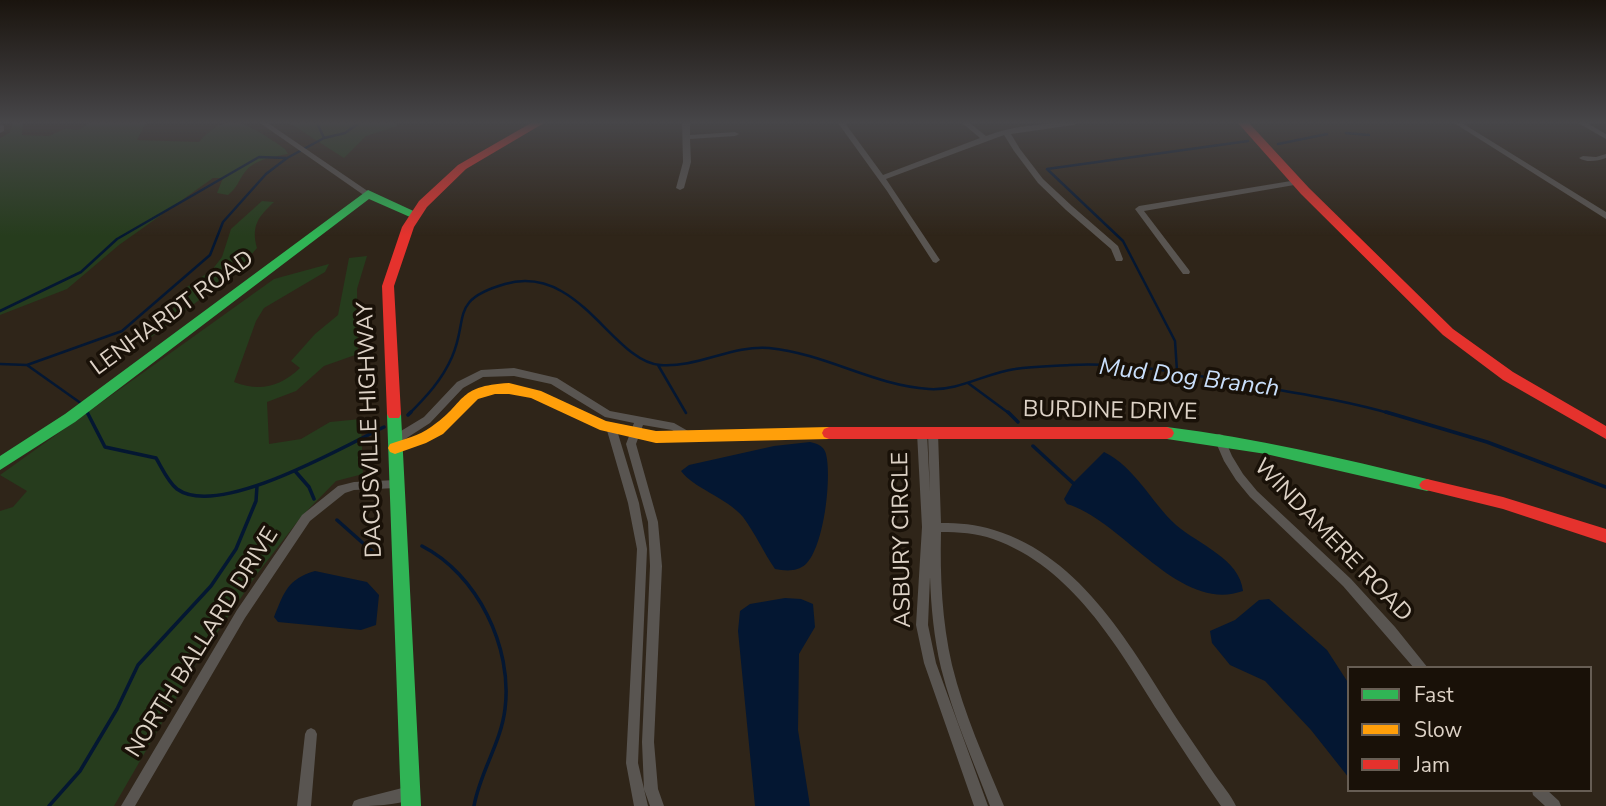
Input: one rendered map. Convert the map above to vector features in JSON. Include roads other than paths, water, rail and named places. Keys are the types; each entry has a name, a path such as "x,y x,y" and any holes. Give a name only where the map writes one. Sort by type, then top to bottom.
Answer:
{"street":[{"path":"317,161 368,194 414,214"},
{"name":"DACUSVILLE HIGHWAY","path":"411,799 388,286 395,254 414,214 430,194 469,161"},
{"path":"680,188 687,161"},
{"path":"868,161 936,260"},
{"path":"881,178 927,161"},
{"path":"1023,161 1047,191 1115,248 1119,260"},
{"path":"1277,161 1448,332 1508,376 1606,433"},
{"path":"1517,161 1606,216"},
{"path":"1186,272 1139,209 1297,182"},
{"name":"LENHARDT ROAD","path":"0,464 71,418 368,194"},
{"name":"BURDINE DRIVE","path":"395,444 427,420 460,385 481,374 514,372 554,381 636,428"},
{"name":"BURDINE DRIVE","path":"395,444 432,433 475,393 489,389 524,388 589,420 611,427 636,428 672,437 685,434 1150,431 1220,438 1297,453 1503,503 1606,536"},
{"path":"611,427 631,503 646,523 632,738 632,763 641,806"},
{"path":"636,428 631,444 656,572 648,737 650,789 657,806"},
{"name":"ASBURY CIRCLE","path":"928,433 937,476 932,527 944,684 961,749 981,806"},
{"name":"WINDAMERE ROAD","path":"1220,438 1238,475 1260,501 1363,598 1420,666"},
{"name":"NORTH BALLARD DRIVE","path":"128,806 234,625 306,518 342,489 396,484"},
{"path":"932,527 963,528 996,536 1043,562 1083,592 1111,625 1229,806"},
{"path":"641,572 656,572"},
{"path":"634,678 652,678"},
{"name":"ASBURY CIRCLE","path":"944,684 974,745 997,806"},
{"path":"304,806 311,734"},
{"path":"632,738 648,737"},
{"path":"961,749 974,745"},
{"path":"1540,792 1554,806"},
{"path":"359,806 411,799"}],"water":[{"path":"810,442 824,449 826,454 827,495 818,543 806,564 795,570 775,569 743,517 728,504 693,483 681,471 689,465 774,446"},
{"path":"1104,452 1125,466 1176,525 1226,561 1240,580 1243,591 1219,595 1197,590 1174,578 1110,528 1067,504 1064,499 1073,483"},
{"path":"315,571 367,582 379,595 376,625 361,630 278,622 274,617 288,588 298,578"},
{"path":"785,598 801,599 813,604 815,627 799,654 798,730 810,806 755,806 738,631 740,611 750,604"},
{"path":"1269,599 1327,650 1347,681 1347,775 1311,730 1265,681 1230,665 1212,643 1210,631 1235,620 1259,600"}],"waterway":[{"path":"0,311 81,272 117,239 253,161"},
{"path":"27,365 122,331 210,255 223,222 266,174 284,161"},
{"path":"1107,161 1047,169 1123,241 1175,341 1177,371"},
{"name":"Mud Dog Branch","path":"409,414 433,388 448,365 468,304 487,290 505,284 531,281 554,287 574,299 626,348 643,360 660,365 687,363 742,350 769,348 810,356 908,386 940,389 968,383"},
{"name":"Mud Dog Branch","path":"0,364 27,365"},
{"name":"Mud Dog Branch","path":"27,365 82,404"},
{"path":"658,365 686,413"},
{"name":"Mud Dog Branch","path":"968,383 1022,368 1114,365 1224,380 1392,414"},
{"path":"968,383 1010,414"},
{"name":"Mud Dog Branch","path":"87,412 105,447 156,458 177,489 196,496 221,495 280,477 384,427"},
{"name":"Mud Dog Branch","path":"1386,412 1487,442 1606,487"},
{"path":"1010,414 1018,422"},
{"path":"1033,446 1073,483"},
{"path":"295,471 309,487 314,499"},
{"path":"49,806 80,771 117,709 138,665 211,586 236,549 256,501 257,486"},
{"path":"337,520 374,553"},
{"path":"422,546 442,558 475,594 497,638 503,661 506,685 503,722 474,806"}]}
